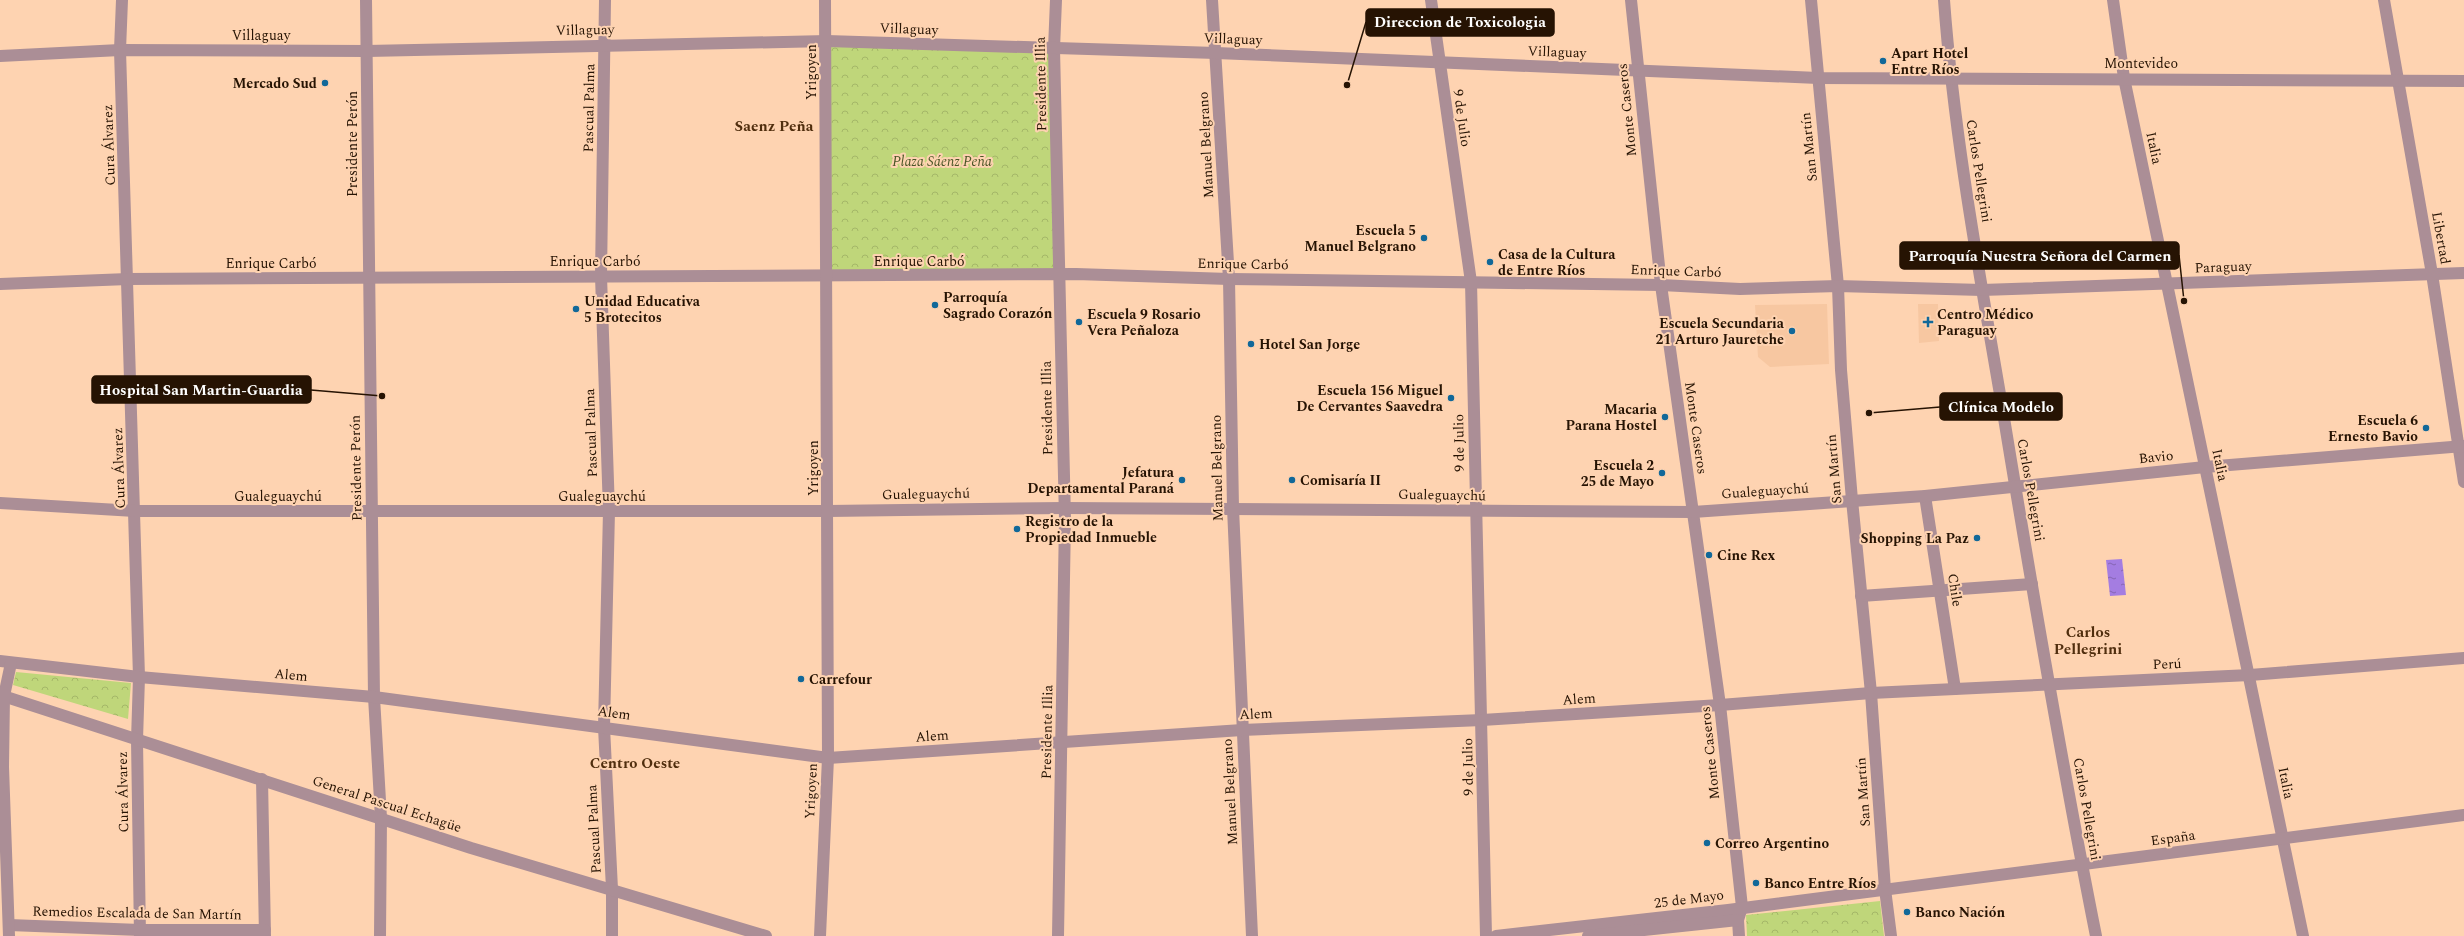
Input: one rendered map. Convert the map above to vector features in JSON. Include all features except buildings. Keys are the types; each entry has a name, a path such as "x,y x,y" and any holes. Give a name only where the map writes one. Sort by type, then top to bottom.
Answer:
{"street":[{"name":"Cura Álvarez","path":"122,0 120,50 139,677 137,740 140,933"},
{"name":"Presidente Perón","path":"366,0 374,697 381,818 380,936"},
{"name":"Pascual Palma","path":"605,0 601,276 609,511 604,727 612,889 612,936"},
{"name":"Yrigoyen","path":"820,936 828,758 826,276 827,41 825,0"},
{"name":"Presidente Illia","path":"1056,0 1054,49 1064,508 1062,742 1058,936"},
{"name":"Manuel Belgrano","path":"1212,0 1229,279 1233,508 1252,936"},
{"name":"9 de Julio","path":"1431,0 1438,63 1471,282 1475,511 1482,720 1486,936"},
{"name":"Monte Caseros","path":"1632,0 1637,70 1660,285 1720,705 1742,907"},
{"name":"San Martín","path":"1810,0 1838,286 1842,370 1852,500 1871,693 1885,889 1891,936"},
{"name":"Carlos Pellegrini","path":"1944,0 1950,79 1982,290 2049,683 2096,936"},
{"name":"Italia","path":"2112,0 2124,78 2166,284 2250,675 2281,839 2303,936"},
{"name":"Libertad","path":"2384,0 2461,446 2464,482"},
{"name":"Villaguay","path":"0,56 120,50 367,51 605,44 827,41 1216,53 1818,78"},
{"name":"Montevideo","path":"1818,78 2124,78 2397,82 2464,81"},
{"name":"Paraguay","path":"1838,286 1982,290 2464,273"},
{"name":"Enrique Carbó","path":"0,284 128,279 1060,274 1229,279 1660,285 1740,289 1838,286"},
{"name":"Bavio","path":"1852,500 1925,496 2205,467 2461,446"},
{"name":"Chile","path":"1925,496 1956,689"},
{"name":"Gualeguaychú","path":"0,503 135,512 371,510 828,511 1064,508 1693,512 1852,500"},
{"path":"1861,596 2032,584"},
{"name":"Perú","path":"1871,693 2049,683 2250,675 2464,658"},
{"path":"6,662 2,695 1,768 9,933"},
{"name":"Alem","path":"6,662 139,677 374,697 828,758 1242,730 1482,720 1720,705 1871,693"},
{"name":"General Pascual Echagüe","path":"2,695 471,848 766,936"},
{"path":"262,779 265,933"},
{"name":"España","path":"1885,889 2082,866 2464,815"},
{"name":"25 de Mayo","path":"1496,936 1885,889"},
{"path":"1739,936 1738,920 1742,907"},
{"name":"25 de Mayo","path":"1588,936 1738,920"},
{"name":"Remedios Escalada de San Martín","path":"9,933 265,933"}],"shaded area":[{"name":"Escuela Secundaria 21 Arturo Jauretche","path":"1827,304 1829,364 1770,367 1758,357 1755,305"},
{"name":"Centro Médico Paraguay","path":"1918,304 1938,304 1939,341 1919,343"}],"green space":[{"name":"Plaza Sáenz Peña","path":"830,45 1052,51 1054,277 832,271"},
{"path":"16,672 131,683 128,719 13,685"},
{"path":"1880,901 1884,936 1747,936 1746,915"}],"water":[{"path":"2122,559 2126,595 2110,596 2106,560"}],"place":[{"name":"Apart Hotel Entre Ríos","path":"1883,61"},
{"name":"Mercado Sud","path":"325,83"},
{"name":"Direccion de Toxicologia","path":"1347,85"},
{"name":"Escuela 5 Manuel Belgrano","path":"1424,238"},
{"name":"Casa de la Cultura de Entre Ríos","path":"1490,262"},
{"name":"Parroquía Nuestra Señora del Carmen","path":"2184,301"},
{"name":"Parroquía Sagrado Corazón","path":"935,305"},
{"name":"Unidad Educativa 5 Brotecitos","path":"576,309"},
{"name":"Escuela 9 Rosario Vera Peñaloza","path":"1079,322"},
{"name":"Centro Médico Paraguay","path":"1928,322"},
{"name":"Escuela Secundaria 21 Arturo Jauretche","path":"1792,331"},
{"name":"Hotel San Jorge","path":"1251,344"},
{"name":"Hospital San Martin-Guardia","path":"382,396"},
{"name":"Escuela 156 Miguel De Cervantes Saavedra","path":"1451,398"},
{"name":"Clínica Modelo","path":"1869,413"},
{"name":"Macaria Parana Hostel","path":"1665,417"},
{"name":"Escuela 6 Ernesto Bavio","path":"2426,428"},
{"name":"Escuela 2 25 de Mayo","path":"1662,473"},
{"name":"Jefatura Departamental Paraná","path":"1182,480"},
{"name":"Comisaría II","path":"1292,480"},
{"name":"Registro de la Propiedad Inmueble","path":"1017,529"},
{"name":"Shopping La Paz","path":"1977,538"},
{"name":"Cine Rex","path":"1709,555"},
{"name":"Carrefour","path":"801,679"},
{"name":"Correo Argentino","path":"1707,843"},
{"name":"Banco Entre Ríos","path":"1756,883"},
{"name":"Banco Nación","path":"1907,912"}],"district":[{"name":"Saenz Peña","path":"774,126"},
{"name":"Carlos Pellegrini","path":"2088,640"},
{"name":"Centro Oeste","path":"635,763"}]}
